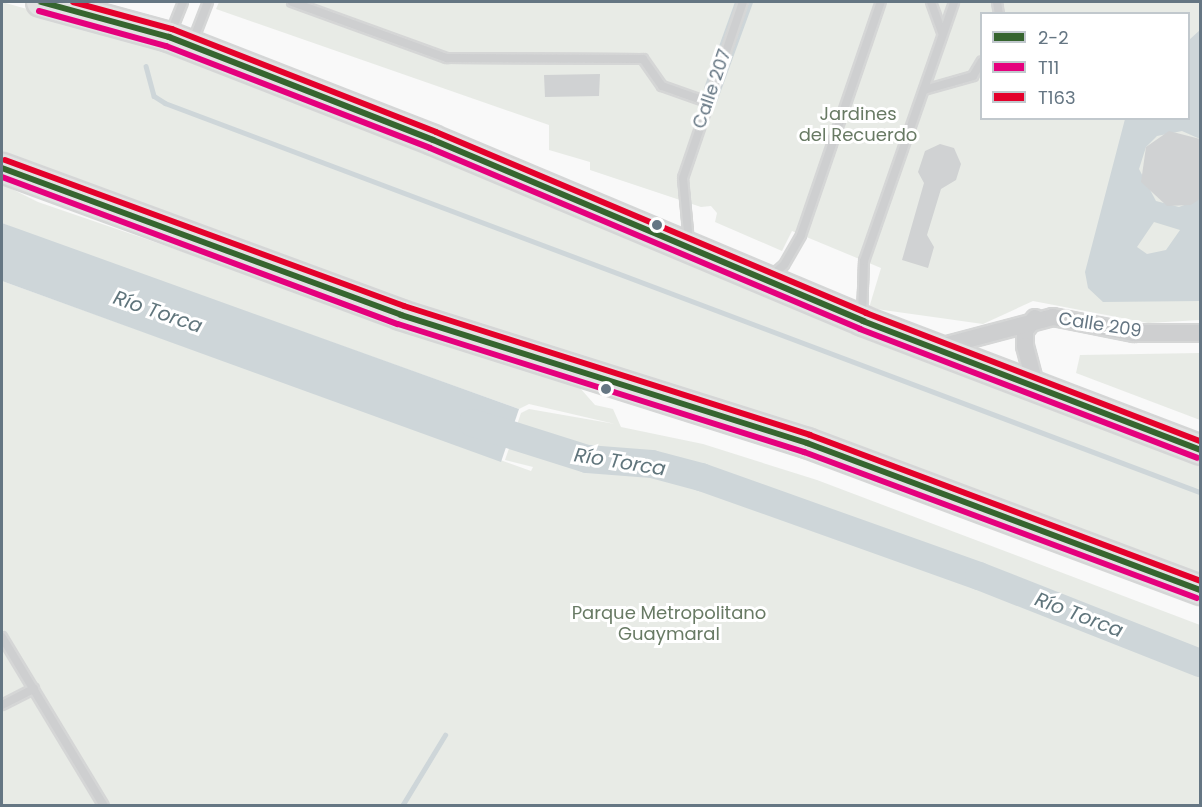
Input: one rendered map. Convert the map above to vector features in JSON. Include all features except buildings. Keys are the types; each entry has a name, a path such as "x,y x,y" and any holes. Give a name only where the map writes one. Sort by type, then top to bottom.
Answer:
{"highway":[{"path":"41,2 180,42 433,140 693,251 932,349 1200,450"},
{"path":"2,168 423,322 807,443 1200,590"}],"street":[{"name":"Calle 209","path":"1035,318 1025,331 1025,346 1036,388"},
{"name":"Calle 209","path":"932,349 1035,318 1134,333 1200,333"}],"lane":[{"path":"180,42 183,2"},
{"path":"180,42 208,2"},
{"path":"292,2 447,58 643,58 662,86 707,102"},
{"name":"Calle 207","path":"693,251 681,201 683,178 707,102 743,2"},
{"path":"766,281 784,265 801,234 881,2"},
{"path":"877,13 887,2"},
{"path":"931,2 943,35"},
{"path":"863,321 859,291 864,261 954,2"},
{"path":"924,90 973,76 980,63"},
{"path":"2,637 104,806"},
{"path":"2,705 34,689"}],"green space":[{"path":"2,2 141,41 406,143 890,347 1200,463 1200,579 751,410 461,322 23,164 2,154"},
{"name":"Jardines del Recuerdo","path":"219,2 1200,2 1200,320 1148,323 1033,301 983,324 869,308 881,268 792,231 782,251 715,222 717,213 711,206 701,207 590,170 590,162 549,150 549,125 216,9"},
{"name":"Parque Metropolitano Guaymaral","path":"2,184 38,202 580,388 595,405 613,409 621,427 703,444 817,480 1200,625 1200,805 2,805 2,281 531,471 533,467 505,460 521,413 529,409 615,424 529,404 519,409 31,235 2,223"},
{"path":"1200,353 1200,420 1076,373 1080,355"}],"water":[{"path":"1200,30 1200,139 1182,131 1157,136 1146,147 1139,169 1156,201 1179,207 1200,199 1200,301 1103,302 1088,288 1085,272 1125,120 1190,120 1190,39","holes":["1154,222 1180,230 1166,250 1147,254 1137,247"]},
{"path":"2,223 519,409 501,462 2,281"}],"waterway":[{"path":"706,88 737,2"},
{"path":"714,101 750,2"},
{"path":"146,66 154,96 165,103 1200,492"},
{"name":"Río Torca","path":"473,423 587,459 652,464 701,477 979,576 1200,663"},
{"path":"402,806 445,735"}],"transit line":[{"name":"2-2","path":"41,2 169,37 433,140 863,321 1200,450"},
{"name":"T163","path":"73,2 172,29 436,132 866,313 1200,441"},
{"name":"T11","path":"39,11 166,46 430,148 860,329 1197,458"},
{"name":"T163","path":"5,160 404,306 810,435 1200,581"},
{"name":"2-2","path":"2,168 401,315 807,443 1200,590"},
{"name":"T11","path":"2,177 398,324 804,452 1197,598"}]}
